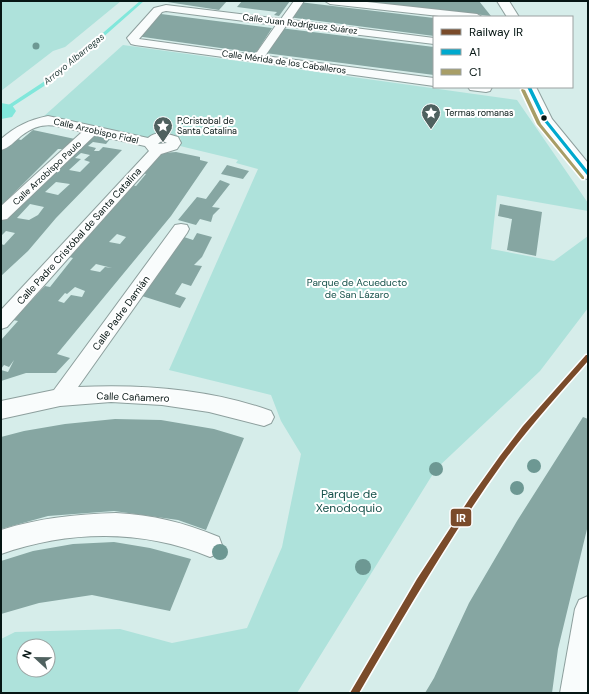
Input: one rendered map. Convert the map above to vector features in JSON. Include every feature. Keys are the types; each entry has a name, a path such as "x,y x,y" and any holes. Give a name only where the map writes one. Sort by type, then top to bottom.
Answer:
{"main road":[{"path":"503,1 512,16"},
{"path":"529,88 545,120 588,174"}],"street":[{"path":"258,58 299,1"},
{"path":"330,1 468,16"},
{"path":"224,15 232,6"},
{"name":"Calle Juan Rodríguez Suárez","path":"135,42 133,38 158,10 166,8 433,41"},
{"name":"Calle Mérida de los Caballeros","path":"135,42 433,82"},
{"name":"Calle Arzobispo Fidel","path":"1,146 24,127 33,122 48,120 154,146"},
{"name":"Calle Arzobispo Paulo","path":"1,215 92,130"},
{"name":"Calle Padre Cristóbal de Santa Catalina","path":"1,322 154,146"},
{"name":"Calle Padre Damián","path":"60,397 181,229"},
{"name":"Calle Cañamero","path":"1,410 60,397 110,394 162,396 209,403 264,417"},
{"path":"1,542 15,536 63,527 100,525 144,527 180,534 210,545"},
{"path":"574,693 588,609"}],"green space":[{"path":"1,1 121,1 65,47 53,51 1,91"},
{"name":"Parque de Acueducto de San Lázaro","path":"123,45 517,100 588,203 588,211 497,195 491,249 554,261 588,236 588,308 540,371 436,469 297,693 1,693 1,639 15,632 120,629 172,643 247,628 282,547 301,454 281,421 271,395 169,370 258,169 236,163 238,160 180,146 181,139 172,134 161,133 148,139 43,117"}],"building":[{"path":"161,1 227,1 219,10"},
{"path":"242,1 290,1 279,16 274,15 277,12 237,7"},
{"path":"479,1 491,16 368,2"},
{"path":"299,2 433,18 433,36 288,17"},
{"path":"153,13 272,28 256,53 129,35"},
{"path":"280,28 433,47 433,75 265,53"},
{"path":"33,130 75,139 64,149 58,149 1,206 1,149 14,138 21,140"},
{"path":"94,134 110,139 106,144 93,142 88,146 96,148 94,151 99,151 103,147 122,150 56,218 28,251 1,276 1,244 4,245 15,233 6,231 1,236 1,215","holes":["81,153 90,155 84,160 90,162 80,172 69,170 81,159 75,158","56,182 70,184 58,195 45,192","30,204 44,207 38,215 29,220 17,218"]},
{"path":"176,152 200,157 200,160 208,162 171,216 57,354 70,358 56,373 26,373 1,381 1,370 8,372 14,360 9,367 4,365 1,369 1,340 18,321 13,320 45,286 50,287 73,258 66,256 92,227 95,228 132,185 136,186 146,174 143,173 163,153","holes":["117,234 126,237 120,244 109,242","96,264 112,268 105,267 100,272 90,270","75,287 85,291 82,297 71,295 64,303 58,301 65,293 67,294"]},
{"path":"227,165 249,171 243,179 221,174"},
{"path":"220,180 230,184 212,207 220,208 213,215 211,222 200,219 196,225 178,220 197,197 206,199"},
{"path":"500,204 542,212 536,256 507,250 512,219 498,216"},
{"path":"197,233 212,237 202,257 194,265 202,266 191,286 182,283 175,294 186,298 180,308 142,296 184,237 193,240"},
{"path":"583,417 588,419 588,525 558,649 552,693 425,693 434,678 469,603 517,521"},
{"path":"115,419 161,420 214,429 244,438 206,530 178,520 114,511 48,516 1,529 1,437 24,431 65,424"},
{"path":"114,542 150,548 191,559 170,611 92,595 39,603 1,614 1,561 33,551 73,544"}],"waterway":[{"name":"Arroyo Albarregas","path":"2,111 56,76 142,1"}],"rail line":[{"name":"IR","path":"354,693 420,582 502,458 525,429 588,357"}],"transit line":[{"name":"A1","path":"529,88 545,120 588,174"},
{"name":"C1","path":"523,90 539,124 583,178"}],"place":[{"name":"Termas romanas","path":"431,130"},
{"name":"P.Cristobal de Santa Catalina","path":"163,143"}],"park label":[{"name":"Parque de Xenodoquio","path":"349,501"}]}
